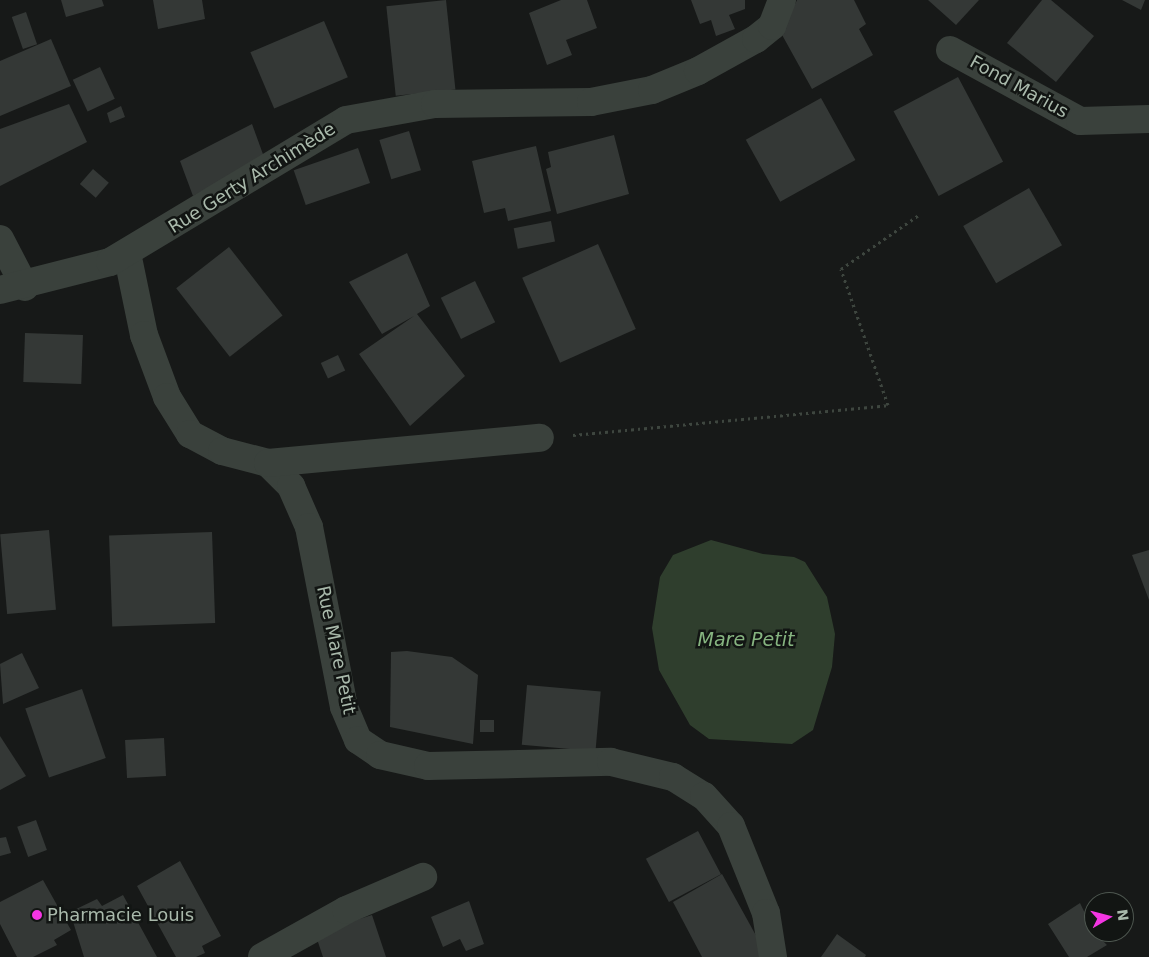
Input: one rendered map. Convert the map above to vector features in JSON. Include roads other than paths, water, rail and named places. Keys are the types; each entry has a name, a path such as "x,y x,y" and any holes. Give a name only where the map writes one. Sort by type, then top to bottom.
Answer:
{"street":[{"name":"Rue Gerty Archimède","path":"12,288 110,262 346,120 466,101 620,100 698,71 756,39 772,26 782,0"},
{"name":"Fond Marius","path":"950,50 1080,120 1149,119"},
{"path":"0,239 12,288"},
{"path":"127,252 144,335 167,396 190,434 222,451 268,463 540,438"},
{"name":"Rue Mare Petit","path":"268,463 291,486 309,527 344,707 358,740 380,755 428,766 611,762 673,777 704,796 731,826 766,913 773,957"},
{"path":"262,957 346,910 423,877"}],"water":[{"name":"Mare Petit","path":"711,540 763,554 794,557 805,562 827,597 835,634 832,667 813,730 792,744 709,739 690,725 659,670 652,628 660,577 673,555"}],"place":[{"name":"Pharmacie Louis","path":"37,915"}]}
